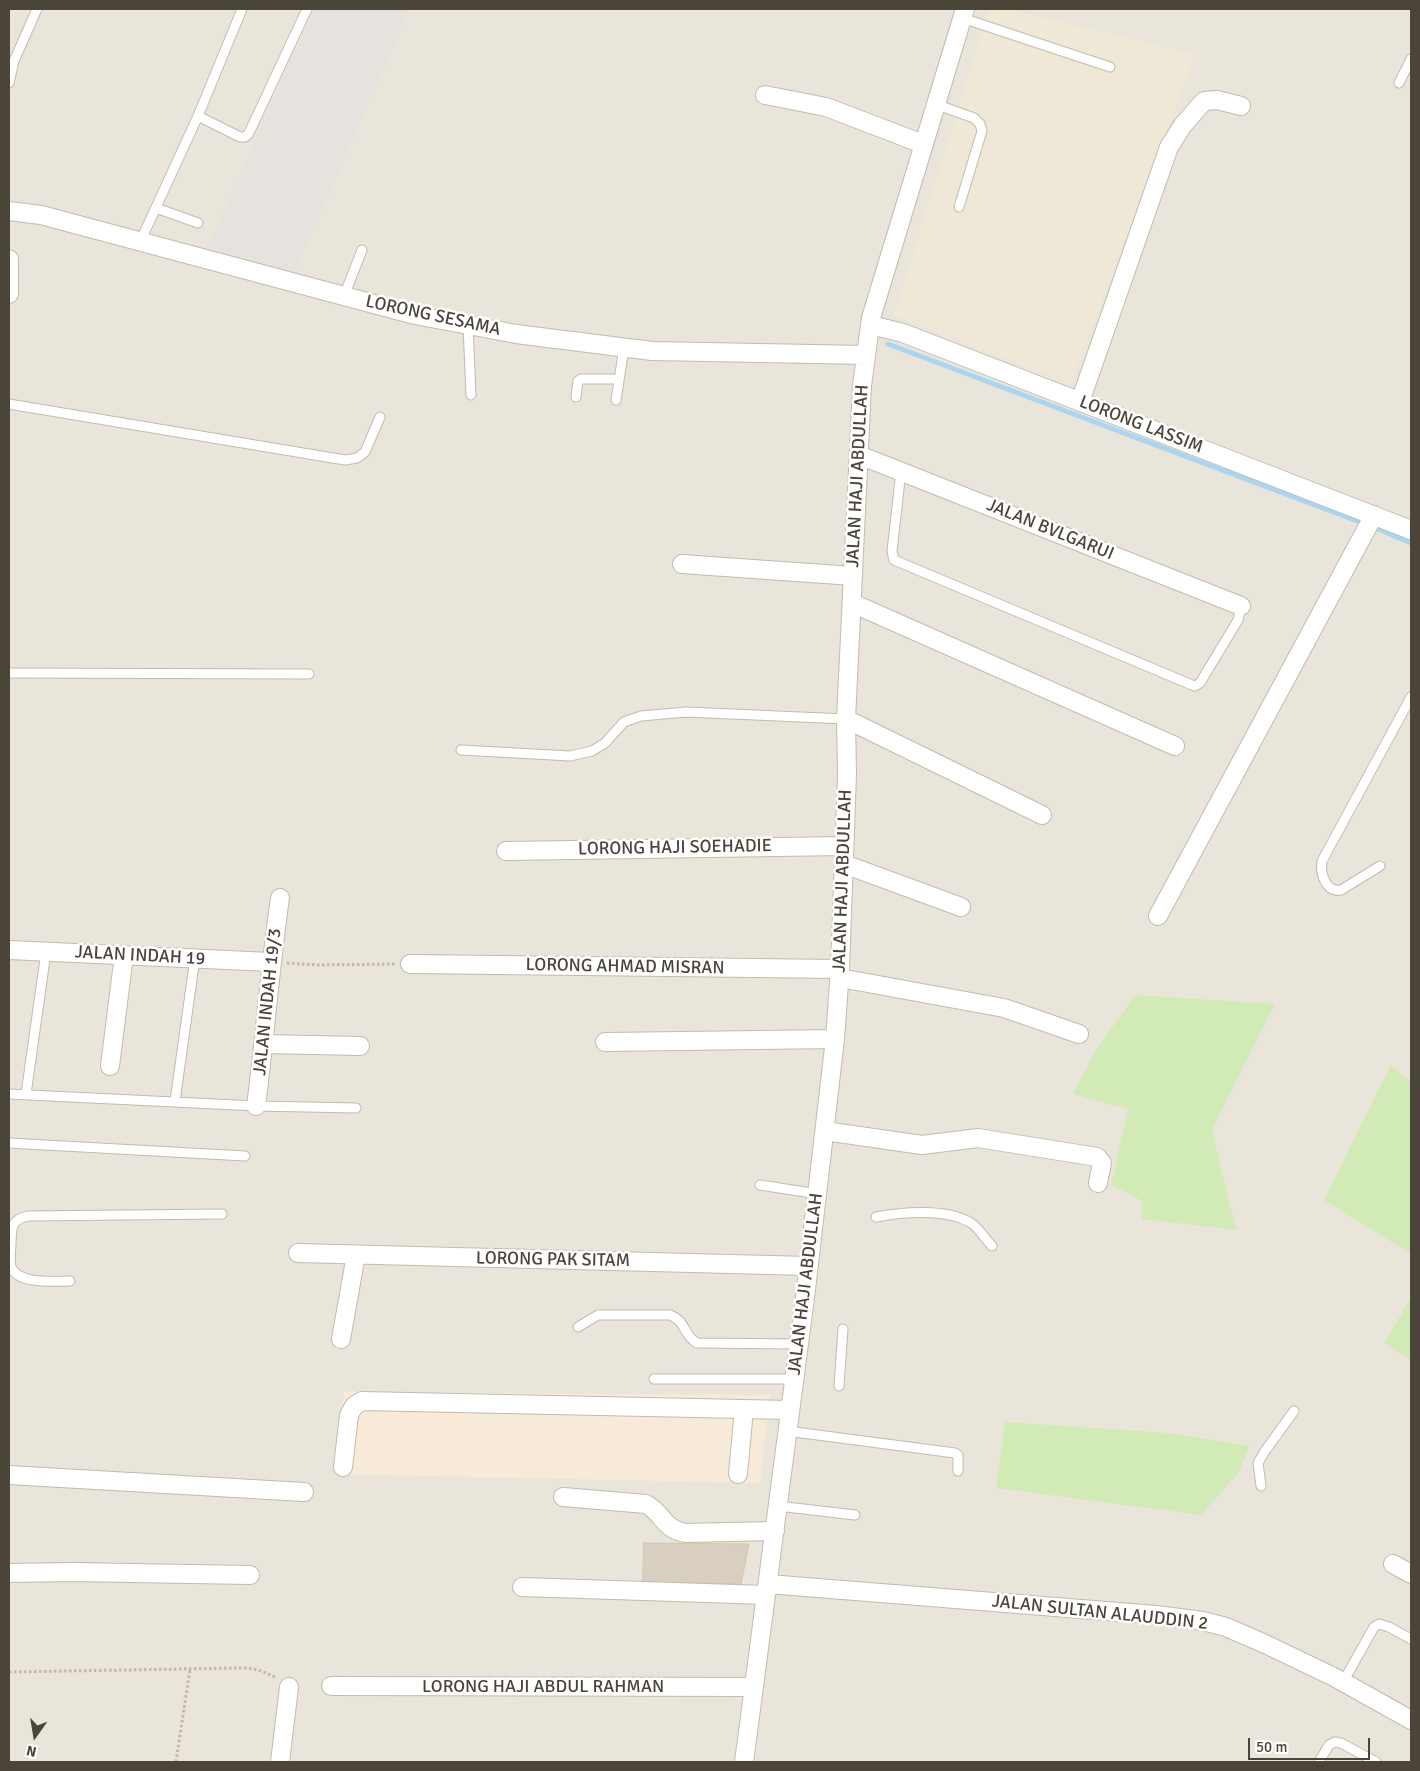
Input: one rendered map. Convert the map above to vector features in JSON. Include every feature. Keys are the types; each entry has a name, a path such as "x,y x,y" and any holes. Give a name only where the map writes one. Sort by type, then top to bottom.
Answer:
{"street":[{"name":"JALAN HAJI ABDULLAH","path":"744,1762 809,1266 835,1039 840,974 844,864 847,774 846,719 862,386 866,354 871,318 963,13"},
{"path":"766,95 826,107 923,144"},
{"path":"1080,402 1169,147 1183,125 1204,101 1217,100 1241,106"},
{"name":"LORONG SESAMA","path":"9,211 41,215 415,315 516,334 652,351 866,354"},
{"path":"9,259 9,294"},
{"name":"LORONG LASSIM","path":"871,325 903,333 1411,530"},
{"name":"JALAN BVLGARUI","path":"859,455 1241,606"},
{"path":"1158,916 1374,515"},
{"path":"682,564 853,576"},
{"path":"852,603 1175,746"},
{"path":"846,719 1042,815"},
{"name":"LORONG HAJI SOEHADIE","path":"506,851 844,846"},
{"path":"844,864 961,907"},
{"name":"JALAN INDAH 19/3","path":"256,1106 264,1044 271,962 280,898"},
{"name":"JALAN INDAH 19","path":"9,950 271,962"},
{"path":"110,1066 124,955"},
{"name":"LORONG AHMAD MISRAN","path":"410,964 840,974 1004,1008 1079,1034"},
{"path":"605,1042 835,1039"},
{"path":"264,1044 360,1046"},
{"path":"825,1131 916,1145 978,1138 1097,1157 1102,1163 1098,1183"},
{"name":"LORONG PAK SITAM","path":"298,1253 809,1266"},
{"path":"341,1339 356,1255"},
{"path":"343,1467 350,1415 354,1406 362,1401 790,1410"},
{"path":"738,1474 744,1409"},
{"path":"9,1475 304,1492"},
{"path":"563,1498 646,1504 656,1510 666,1525 685,1533 775,1531"},
{"path":"1393,1564 1411,1574"},
{"path":"9,1573 74,1572 250,1575"},
{"name":"JALAN SULTAN ALAUDDIN 2","path":"522,1587 767,1590 1156,1615 1203,1621 1226,1627 1256,1639 1344,1682 1411,1720"},
{"name":"LORONG HAJI ABDUL RAHMAN","path":"331,1686 754,1687"},
{"path":"280,1762 289,1687"}],"lane":[{"path":"9,83 14,61 37,9"},
{"path":"140,242 198,116 242,9"},
{"path":"198,116 240,137 245,137 249,133 307,9"},
{"path":"963,13 1110,67"},
{"path":"1399,83 1411,59"},
{"path":"935,104 974,118 980,124 982,131 959,207"},
{"path":"156,208 198,223"},
{"path":"344,296 362,250"},
{"path":"468,325 471,395"},
{"path":"616,400 624,348"},
{"path":"576,397 578,381 581,378 618,379"},
{"path":"9,404 345,460 357,458 365,452 380,416"},
{"path":"902,471 892,550 894,560 1192,685 1195,686 1200,683 1238,620 1241,606"},
{"path":"9,673 309,674"},
{"path":"1380,866 1341,890 1335,891 1331,890 1326,884 1321,866 1411,697"},
{"path":"461,750 570,756 592,750 604,743 624,722 641,716 686,712 846,719"},
{"path":"26,1094 46,952"},
{"path":"175,1102 195,958"},
{"path":"9,1094 256,1106 356,1108"},
{"path":"9,1143 245,1156"},
{"path":"760,1185 818,1194"},
{"path":"876,1217 904,1212 941,1214 960,1218 972,1224 992,1246"},
{"path":"70,1281 34,1281 13,1271 10,1243 12,1224 16,1220 28,1216 222,1214"},
{"path":"578,1327 598,1316 670,1315 678,1318 691,1340 697,1343 798,1344"},
{"path":"839,1386 843,1329"},
{"path":"654,1380 794,1379"},
{"path":"1260,1486 1258,1463 1294,1411"},
{"path":"787,1431 955,1453 958,1454 958,1471"},
{"path":"778,1506 855,1515"},
{"path":"1344,1682 1374,1627 1379,1624 1389,1627 1411,1639"},
{"path":"1319,1762 1329,1745 1334,1742 1341,1743 1376,1762"}],"path":[{"path":"271,962 318,965 410,964"},
{"path":"176,1762 190,1668"},
{"path":"9,1672 252,1668 262,1670 289,1687"}],"shaded area":[{"path":"9,9 1411,9 1411,1762 9,1762"},
{"path":"314,9 410,9 294,273 207,250"},
{"path":"989,9 1009,9 1195,55 1071,384 894,316"},
{"path":"344,1392 770,1395 760,1483 335,1474"}],"green space":[{"path":"1135,995 1275,1004 1212,1130 1236,1230 1142,1219 1142,1201 1111,1185 1128,1109 1073,1094 1095,1052"},
{"path":"1391,1065 1411,1082 1411,1254 1324,1200"},
{"path":"1411,1298 1411,1360 1384,1343"},
{"path":"1005,1422 1168,1433 1249,1446 1239,1472 1201,1515 996,1488"}],"building":[{"path":"644,1543 749,1544 741,1584 643,1582"}],"waterway":[{"path":"888,344 1357,521"},
{"path":"1378,529 1411,543"}]}
